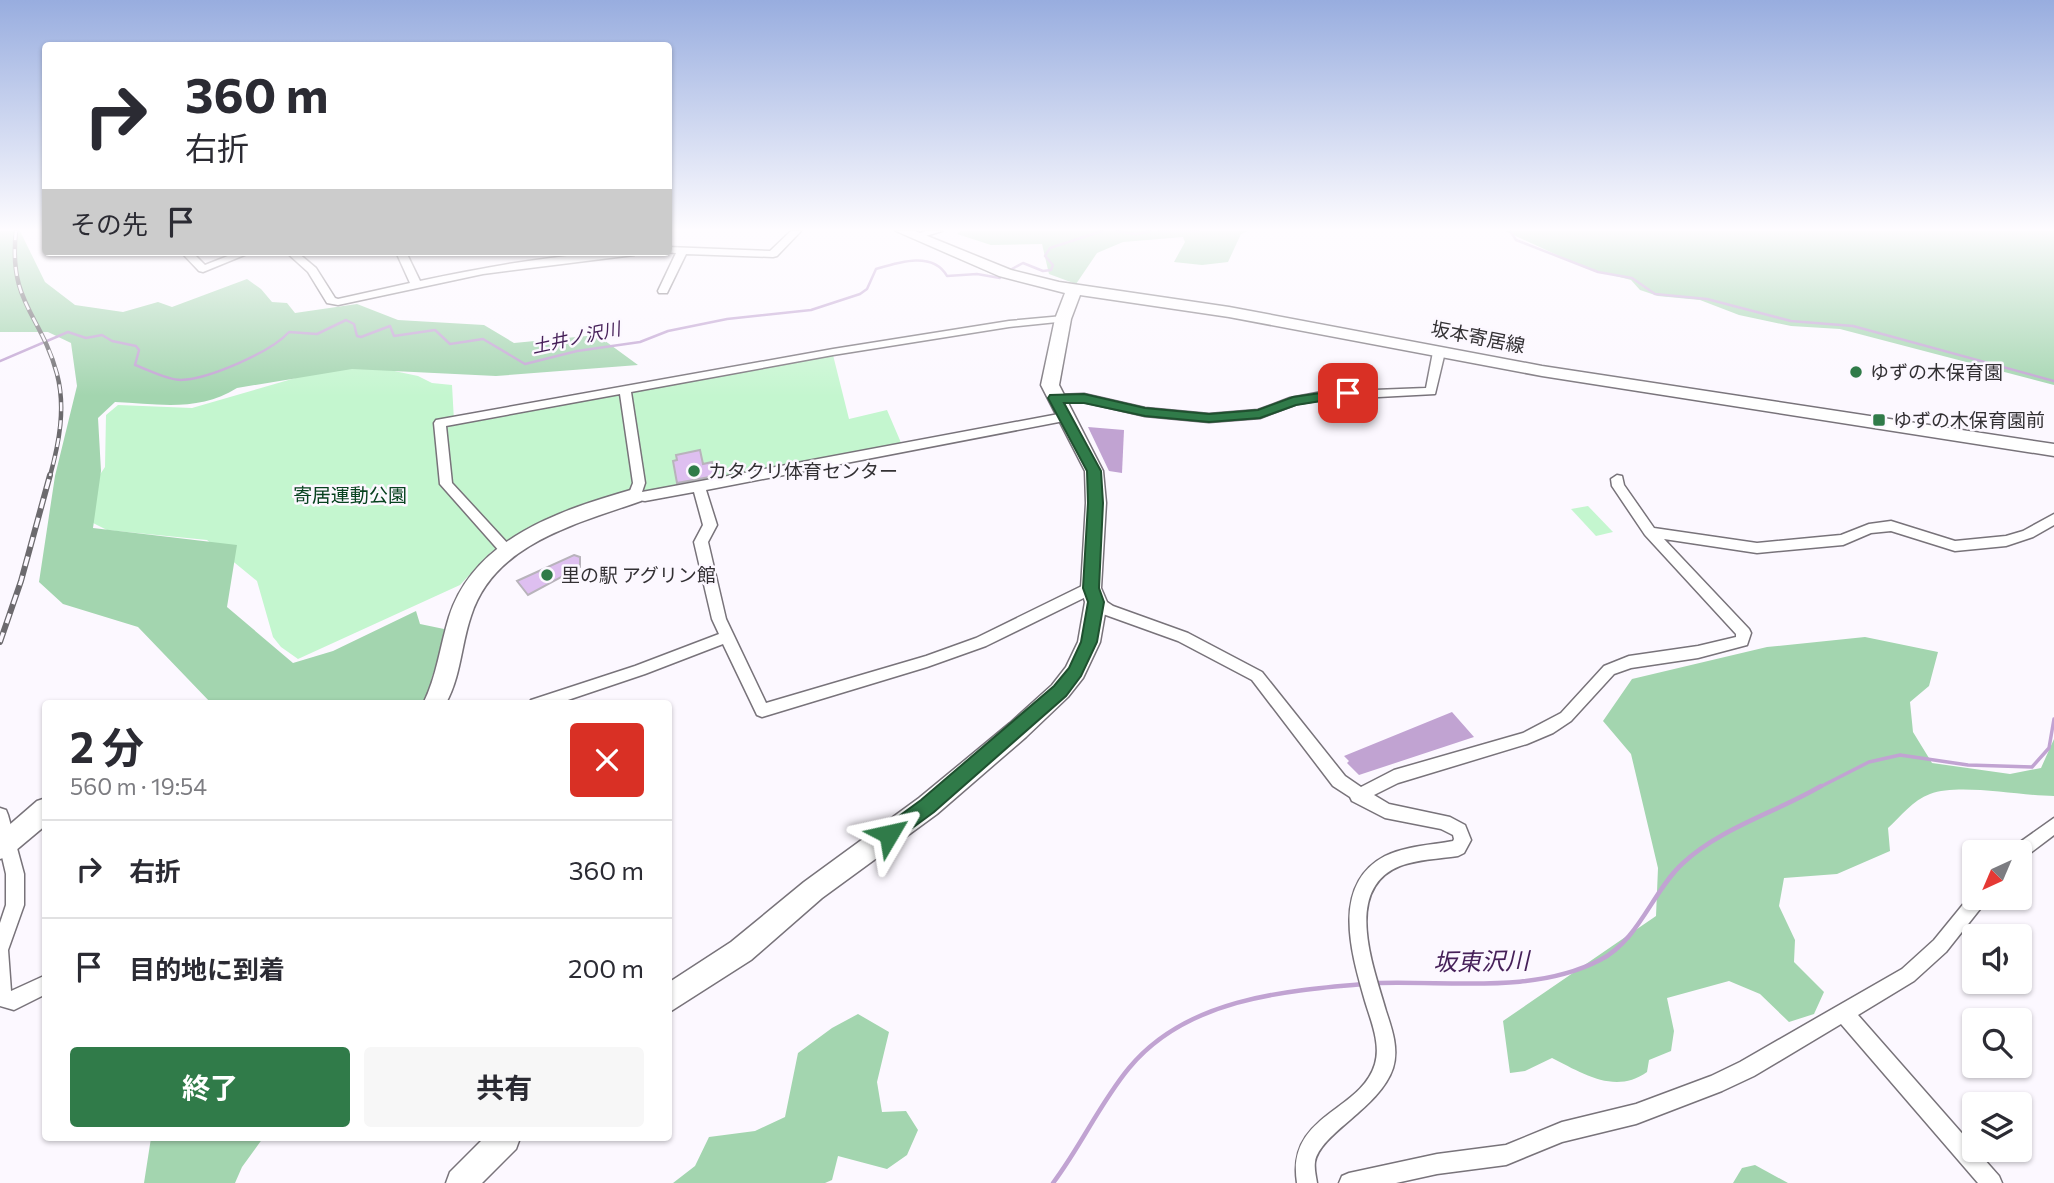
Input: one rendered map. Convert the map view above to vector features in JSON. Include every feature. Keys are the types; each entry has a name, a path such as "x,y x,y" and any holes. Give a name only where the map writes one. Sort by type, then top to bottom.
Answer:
{"street":[{"path":"322,286 331,301 338,302 410,286"},
{"path":"663,291 665,286"},
{"name":"坂本寄居線","path":"1059,286 1229,312 1542,371 2053,451"},
{"path":"672,997 741,951 813,890 928,806 1052,699 1075,672 1089,642 1094,595 1094,471 1050,385 1063,319 1074,289"},
{"path":"506,550 446,484 440,423 1009,324 1063,319"},
{"path":"437,700 471,586 506,550 581,513 634,496 668,495 1060,408 1084,398 1145,412 1178,416 1243,417 1322,396 1431,391 1439,352"},
{"path":"625,389 639,483 634,496"},
{"path":"1358,796 1394,777 1527,738 1548,728 1566,718 1609,670 1629,662 1698,652 1742,641 1744,633 1650,532 1618,486 1617,479"},
{"path":"699,488 710,525 701,542 719,620 762,712 863,682 982,641 1067,597 1094,595"},
{"path":"1650,532 1757,548 1843,540 1869,529 1891,526 1943,544 1968,545 2007,541 2028,534 2054,519"},
{"path":"1094,595 1108,610 1183,637 1257,676 1339,782 1385,811 1444,822 1459,830 1463,840 1458,848 1411,855 1388,863 1372,876 1361,897 1357,937 1386,1045 1382,1070 1371,1090 1313,1143 1305,1160 1307,1183"},
{"path":"548,700 640,670 728,636"},
{"path":"3,845 42,812"},
{"path":"0,814 3,845 15,874 15,905 0,950 1,998 14,1001 42,986"},
{"path":"2032,842 2054,825"},
{"path":"1349,1183 1437,1164 1506,1155 1562,1132 1636,1114 1747,1069 1916,969 1940,947 1969,910"},
{"path":"1843,1012 1992,1183"},
{"path":"461,1183 502,1141"}],"green space":[{"path":"0,286 50,286 75,305 123,312 158,302 172,307 228,286 257,286 272,302 287,303 295,313 357,304 398,320 484,325 514,343 597,335 638,365 496,376 352,369 237,388 223,396 193,404 115,402 98,418 101,471 93,528 237,545 227,607 293,663 333,651 416,611 420,624 444,629 443,645 431,680 441,700 208,700 138,627 63,604 39,582 55,476 77,386 71,343 48,332 0,332"},
{"path":"1637,286 2054,286 2054,385 1840,329 1791,326 1739,315 1700,300 1658,296"},
{"name":"寄居運動公園","path":"833,355 849,419 887,410 902,445 577,507 491,552 460,585 298,659 281,647 273,637 257,581 207,540 107,530 87,520 87,494 105,467 106,415 118,405 192,408 323,370 375,367 418,376 432,383 452,385 454,421"},
{"path":"1588,506 1613,532 1596,536 1571,509"},
{"path":"1865,637 1938,652 1929,686 1910,702 1913,732 1932,763 2010,774 2041,768 2054,739 2054,796 1973,790 1930,794 1912,804 1888,828 1890,851 1837,874 1784,878 1779,906 1795,940 1794,962 1824,992 1814,1014 1789,1022 1760,994 1729,981 1667,998 1674,1031 1671,1051 1649,1060 1647,1072 1635,1079 1611,1082 1599,1079 1552,1058 1525,1071 1510,1073 1503,1021 1656,916 1658,868 1631,754 1603,721 1632,679 1767,647"},
{"path":"858,1014 889,1032 877,1082 882,1112 906,1111 918,1130 907,1155 887,1169 838,1156 832,1180 825,1183 673,1183 695,1166 709,1137 755,1131 785,1117 798,1053 832,1028"},
{"path":"151,1141 261,1141 242,1167 235,1183 144,1183"},
{"path":"1755,1165 1788,1183 1733,1183 1742,1168"}],"shaded area":[{"path":"1088,427 1124,430 1122,473 1109,471"},
{"path":"1452,712 1474,737 1359,775 1347,763 1349,761 1344,756"}],"building":[{"name":"カタクリ体育センター","path":"700,450 703,464 712,462 715,476 677,483 673,461 677,460 676,455"},
{"name":"里の駅 アグリン館","path":"574,555 580,557 580,567 528,595 517,581"}],"waterway":[{"name":"土井ノ沢川","path":"0,361 68,332 86,338 102,335 112,341 136,346 139,350 135,365 164,377 181,380 207,375 239,363 268,348 289,332 317,334 346,320 354,324 357,336 361,337 390,326 394,336 435,330 450,344 483,339 525,364 577,351 640,342 668,331 727,319 811,310 860,294 868,286"},
{"name":"土井ノ沢川","path":"1644,286 1655,294 1707,299 1791,321 1853,326 2054,381"},
{"name":"坂東沢川","path":"1818,788 1869,762 1900,755 1968,765 2032,767 2049,748 2054,719"},
{"name":"坂東沢川","path":"1375,983 1518,982 1574,971 1600,960 1625,940 1671,875 1697,851 1731,830 1821,786"},
{"name":"坂東沢川","path":"1053,1183 1129,1068 1152,1045 1178,1027 1207,1013 1269,995 1364,984"}],"railway":[{"path":"20,286 43,336 60,387 60,425 50,476"},
{"path":"0,642 21,581 50,475"}],"place":[{"name":"ゆずの木保育園","path":"1856,372"},
{"name":"ゆずの木保育園前","path":"1879,420"},
{"name":"カタクリ体育センター","path":"694,471"},
{"name":"里の駅 アグリン館","path":"547,575"}],"route":[{"path":"889,834 928,806 1060,691 1075,672 1089,642 1096,602 1091,588 1096,503 1094,471 1055,398 1084,398 1145,412 1209,418 1260,414 1293,401 1348,393"}]}
